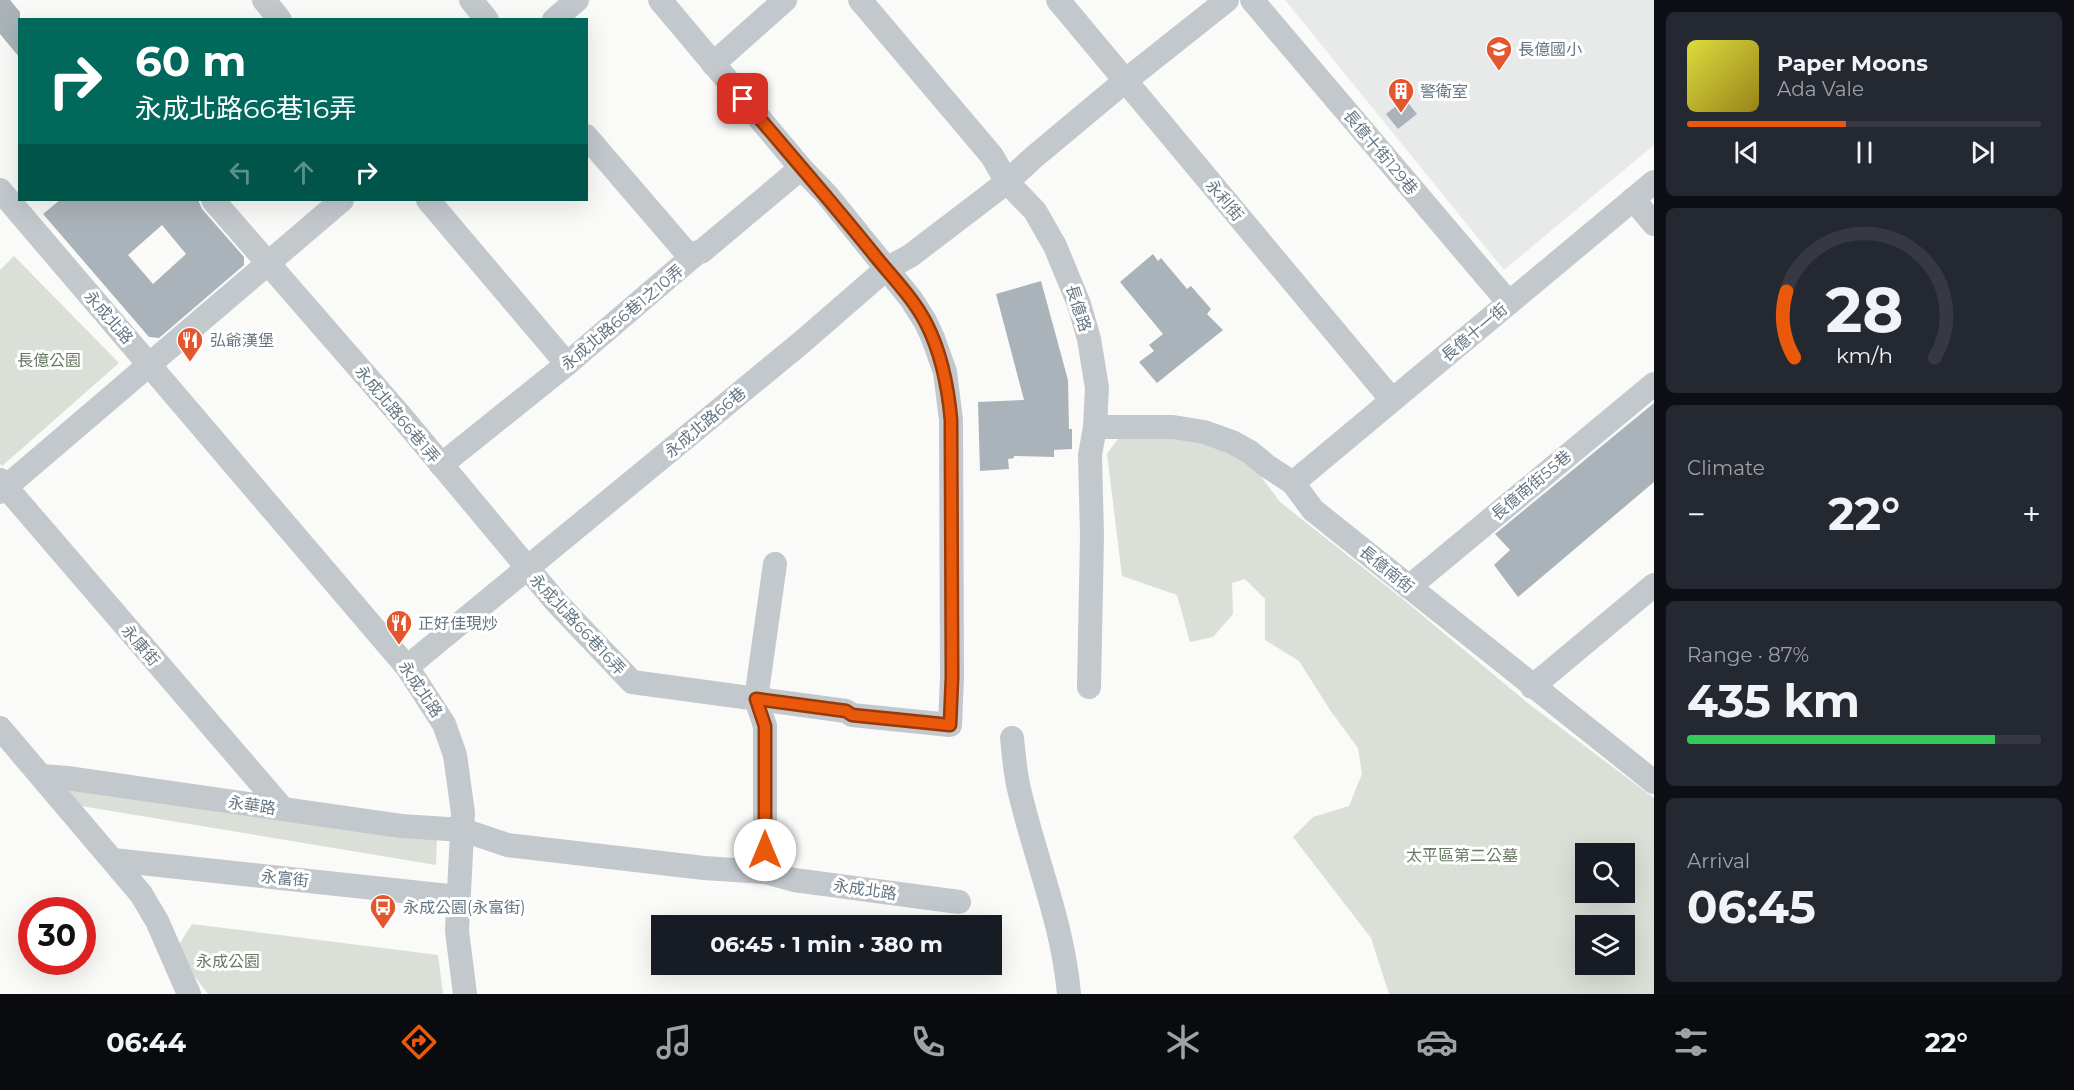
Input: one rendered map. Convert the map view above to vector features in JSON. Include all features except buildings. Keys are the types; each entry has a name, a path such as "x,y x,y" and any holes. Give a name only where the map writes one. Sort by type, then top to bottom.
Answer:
{"street":[{"path":"264,0 278,18"},
{"path":"471,0 485,18"},
{"path":"556,18 577,0"},
{"path":"660,0 801,168 827,195 886,269"},
{"path":"713,64 785,0"},
{"name":"長億路","path":"860,0 992,156 1007,182 1035,211 1055,246 1079,304 1089,339 1096,388 1095,427 1090,455 1092,536 1089,687"},
{"name":"永利街","path":"1058,0 1392,400"},
{"name":"永成北路66巷","path":"407,666 793,349 886,269 910,256 1007,182 1125,81 1227,0"},
{"name":"長億十街129巷","path":"1252,0 1509,303"},
{"path":"588,138 691,258"},
{"name":"永成北路66巷1之10弄","path":"441,465 567,364 801,168"},
{"name":"長億十一街","path":"1293,483 1654,182"},
{"name":"永成北路","path":"0,190 407,666 428,696 448,734 455,755 463,813 463,830 507,845 704,868 765,872 794,880 959,902"},
{"path":"1633,199 1654,224"},
{"name":"永成北路66巷1弄","path":"214,201 355,362 526,567"},
{"path":"2,486 341,201"},
{"path":"429,201 567,364"},
{"name":"永成北路66巷16弄","path":"526,567 632,682 846,711 852,715 950,725 952,677 949,390 939,355 925,321 911,299 886,269"},
{"name":"長億南街55巷","path":"1409,586 1654,384"},
{"name":"長億南街","path":"1095,427 1173,427 1204,432 1232,442 1250,452 1293,483 1313,510 1532,687 1654,782"},
{"name":"永康街","path":"2,486 283,809"},
{"path":"765,872 765,726 756,699 775,564"},
{"path":"1532,687 1654,585"},
{"path":"0,728 141,894 157,921 189,994"},
{"path":"1012,738 1019,791 1058,922 1067,967 1069,994"},
{"name":"永華路","path":"42,776 401,826 463,830"},
{"path":"463,830 458,932 465,994"},
{"name":"永富街","path":"112,860 458,897"}],"shaded area":[{"name":"長億國小","path":"1285,0 1654,0 1654,145 1504,270"}],"green space":[{"name":"長億公園","path":"14,256 119,363 2,466 0,464 0,270"},
{"name":"太平區第二公墓","path":"1167,435 1219,444 1249,460 1280,502 1404,600 1529,704 1654,798 1654,994 1389,994 1371,938 1293,837 1313,817 1349,806 1362,774 1358,748 1330,710 1299,661 1265,640 1265,599 1245,579 1232,583 1233,614 1213,637 1190,642 1177,595 1122,576 1107,454 1120,436"},
{"path":"62,783 437,833 436,865 81,806"},
{"name":"永成公園","path":"192,924 438,955 443,994 208,994 175,951"}],"place":[{"name":"長億國小","path":"1499,72"},
{"name":"警衛室","path":"1401,114"},
{"name":"弘爺漢堡","path":"190,363"},
{"name":"正好佳現炒","path":"399,646"},
{"name":"永成公園(永富街)","path":"383,930"}],"route":[{"path":"743,99 827,195 911,299 933,338 945,372 951,420 952,677 950,725 852,715 846,711 756,699 765,726 765,850"}]}
